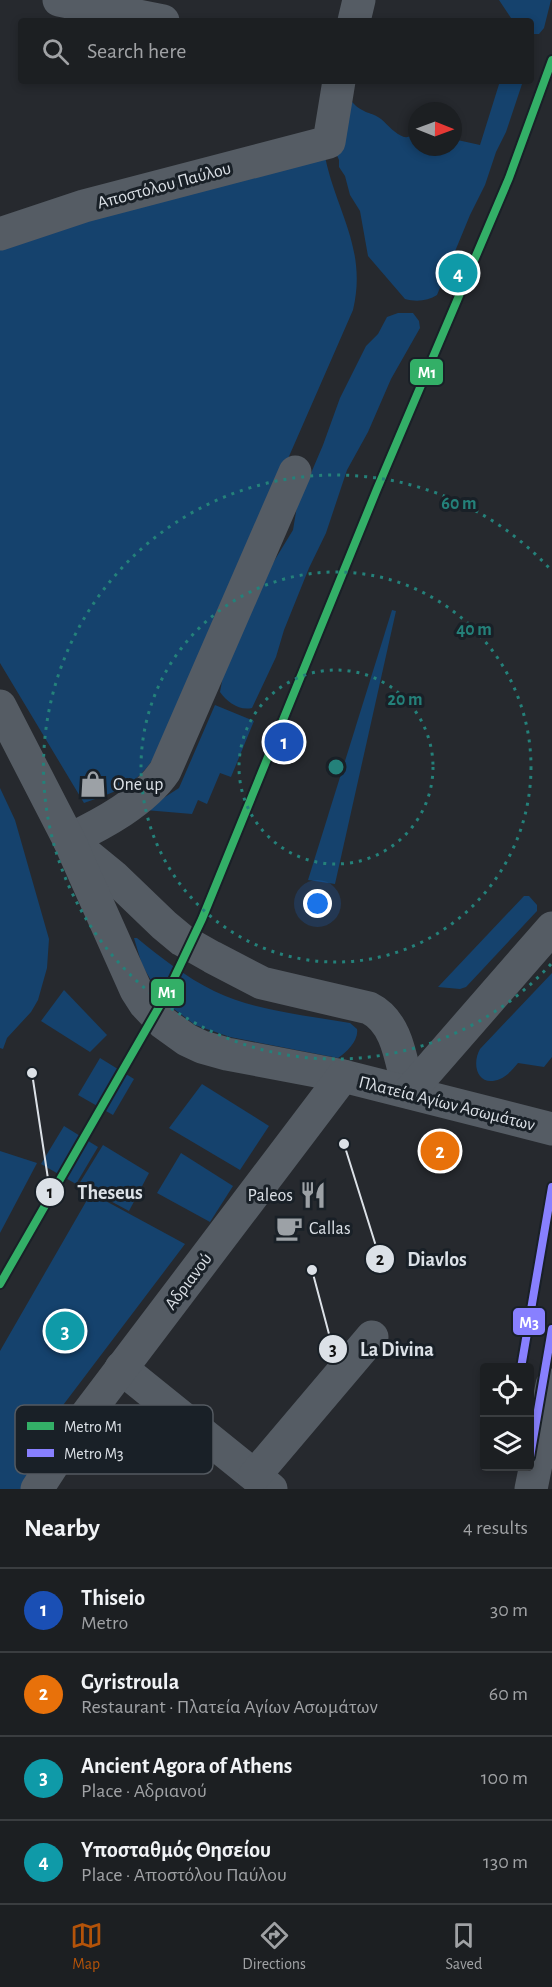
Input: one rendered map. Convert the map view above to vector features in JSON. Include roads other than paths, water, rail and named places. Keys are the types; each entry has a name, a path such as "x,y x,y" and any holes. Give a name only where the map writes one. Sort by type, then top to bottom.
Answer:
{"street":[{"path":"58,0 148,18"},
{"path":"355,18 359,0"},
{"name":"Αποστόλου Παύλου","path":"0,234 84,206 329,142 339,84"},
{"path":"295,472 165,771 146,792 103,824 69,840 113,876 182,940 212,957 262,982 369,1008 382,1016 391,1028 409,1092"},
{"name":"Πλατεία Αγίων Ασωμάτων","path":"0,706 69,840 127,973 145,1004 162,1022 186,1040 227,1054 343,1076 552,1129"},
{"path":"409,1092 552,928"},
{"name":"Αδριανού","path":"94,1405 343,1076"},
{"path":"213,1442 263,1482 372,1337"},
{"path":"121,1368 167,1405"},
{"path":"531,1489 552,1385"},
{"name":"Αδριανού","path":"38,1489 47,1474"}],"metro line":[{"name":"Μ1","path":"0,1284 167,993 202,919 377,489 509,178 552,60"},
{"name":"Μ3","path":"522,1363 552,1187"},
{"name":"Μ3","path":"534,1434 552,1329"}],"place":[{"name":"Υποσταθμός Θησείου","path":"458,273"},
{"name":"Thiseio","path":"284,742"},
{"name":"One up","path":"93,784"},
{"name":"Theseus","path":"32,1073"},
{"name":"Diavlos","path":"344,1144"},
{"name":"Gyristroula","path":"440,1151"},
{"name":"Paleos","path":"313,1195"},
{"name":"Callas","path":"289,1228"},
{"name":"La Divina","path":"312,1270"},
{"name":"Ancient Agora of Athens","path":"65,1331"}]}
